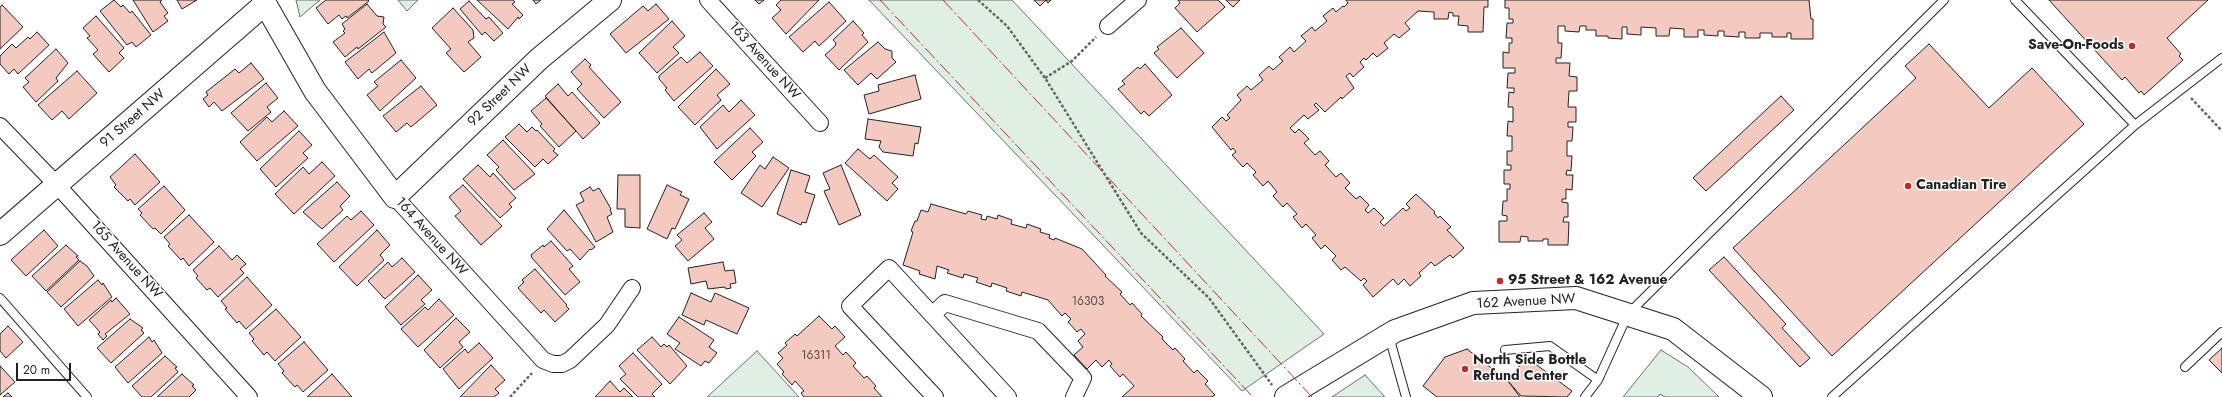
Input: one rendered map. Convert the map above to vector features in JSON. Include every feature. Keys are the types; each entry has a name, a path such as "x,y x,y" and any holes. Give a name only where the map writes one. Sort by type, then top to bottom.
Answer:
{"street":[{"name":"92 Street NW","path":"395,197 539,59 610,0"},
{"name":"163 Avenue NW","path":"708,0 820,123"},
{"path":"1108,26 1138,0"},
{"name":"164 Avenue NW","path":"264,2 315,91 395,197 543,360"},
{"name":"91 Street NW","path":"0,234 264,2"},
{"name":"165 Avenue NW","path":"0,126 57,185 249,397"},
{"path":"935,397 850,306 889,268 1008,397"},
{"path":"543,360 553,364 562,364 570,360 607,325 632,288"},
{"name":"162 Avenue NW","path":"1281,394 1395,331 1478,303 1576,298 1673,329 1761,397"},
{"path":"932,315 945,303 1038,330 1083,378 1074,397"}],"lane":[{"path":"1585,397 1598,380 1628,314 1944,0"},
{"path":"2015,0 2135,125"},
{"path":"1832,397 2135,125 2222,58"},
{"path":"0,298 87,397"},
{"path":"2185,367 2222,332"},
{"path":"1389,334 1406,397"},
{"path":"1505,350 1550,346 1598,380"}],"path":[{"path":"978,0 1007,26 1045,78 1141,233 1208,298 1281,394"},
{"path":"1045,78 1072,61 1108,26"},
{"path":"2182,89 2222,131"},
{"path":"510,397 543,360"}],"green space":[{"path":"296,0 320,0 300,17"},
{"path":"398,0 418,0 407,11"},
{"path":"869,0 1012,0 1324,334 1242,391"},
{"path":"1661,350 1688,367 1719,397 1665,397 1660,394 1658,397 1623,397"},
{"path":"757,351 799,397 707,397"},
{"path":"1365,375 1385,397 1332,397"}],"building":[{"path":"114,0 121,7 123,5 130,13 132,11 151,35 136,47 132,42 127,45 100,11"},
{"path":"133,0 162,0 160,2 168,13 164,16 168,21 153,32"},
{"path":"177,0 197,0 182,9"},
{"path":"326,0 369,1 347,18 346,16 342,19 339,15 328,24 316,8"},
{"path":"477,0 513,0 515,2 512,4 523,15 519,19 518,17 508,29"},
{"path":"533,0 541,0 536,4"},
{"path":"755,0 764,0 759,4"},
{"path":"781,0 819,0 786,34 772,18 781,10 776,5"},
{"path":"1034,0 1046,0 1040,6"},
{"path":"1178,0 1218,0 1225,7 1197,32 1175,8 1180,3"},
{"path":"1226,0 1240,0 1233,7"},
{"path":"1346,0 1488,0 1488,7 1484,7 1483,32 1468,32 1468,26 1458,25 1459,16 1453,16 1453,13 1449,12 1448,19 1434,19 1434,12 1418,11 1405,23 1410,29 1399,38 1394,34 1384,43 1388,48 1377,57 1373,53 1366,60 1364,58 1360,62 1364,67 1353,77 1350,73 1346,76 1354,88 1342,99 1341,97 1325,112 1316,103 1314,105 1319,110 1308,119 1304,115 1290,128 1295,133 1299,129 1309,139 1304,143 1315,155 1320,151 1329,161 1325,165 1336,177 1341,173 1350,183 1345,188 1356,199 1360,196 1369,205 1365,210 1368,213 1374,208 1384,218 1380,222 1384,226 1403,208 1406,211 1410,208 1406,204 1416,194 1435,212 1434,213 1438,218 1440,216 1451,227 1447,230 1464,248 1453,258 1450,255 1435,266 1431,262 1419,273 1421,276 1410,286 1404,279 1398,285 1393,279 1373,297 1363,285 1367,281 1364,278 1361,281 1345,267 1341,270 1332,260 1336,256 1325,245 1321,249 1312,238 1316,235 1306,224 1302,228 1293,217 1297,214 1287,203 1283,207 1273,196 1277,192 1268,181 1263,186 1253,175 1256,172 1247,163 1243,167 1232,155 1236,152 1233,148 1231,150 1212,127 1222,117 1226,121 1230,118 1227,115 1241,100 1237,95 1247,86 1251,90 1263,80 1259,75 1269,66 1273,70 1283,61 1279,57 1290,47 1294,52 1306,41 1301,36 1312,27 1315,31 1327,21 1323,16 1333,8 1336,12 1343,6 1344,7 1348,3"},
{"path":"1505,0 1809,0 1811,19 1813,19 1813,39 1791,39 1791,33 1787,33 1787,37 1772,37 1772,33 1760,33 1760,38 1745,38 1745,32 1739,32 1739,37 1724,36 1724,31 1718,31 1718,36 1704,35 1704,30 1698,30 1698,37 1684,37 1684,29 1670,28 1669,36 1656,36 1656,28 1641,27 1641,35 1627,34 1627,27 1622,27 1622,39 1608,38 1608,36 1596,36 1596,30 1586,30 1586,26 1580,26 1579,32 1565,31 1565,26 1558,26 1558,43 1562,43 1561,58 1556,58 1556,63 1570,63 1569,76 1577,77 1577,91 1569,91 1568,107 1576,107 1576,122 1568,122 1568,127 1573,127 1572,141 1567,141 1567,156 1572,156 1571,171 1567,170 1566,175 1573,175 1572,190 1566,189 1566,199 1562,199 1562,202 1568,203 1568,217 1564,217 1563,222 1569,222 1568,245 1548,245 1548,239 1543,239 1543,241 1528,241 1528,237 1521,236 1520,242 1499,242 1499,221 1507,221 1507,216 1502,215 1503,201 1507,201 1507,189 1510,189 1510,184 1504,184 1504,170 1511,170 1511,165 1507,165 1507,151 1512,151 1512,136 1507,136 1508,121 1513,122 1513,107 1508,107 1509,92 1514,93 1514,88 1507,88 1508,73 1515,73 1515,68 1503,68 1503,52 1509,53 1509,43 1512,43 1512,38 1506,38 1507,23 1513,23 1513,19 1509,19 1509,8 1505,8"},
{"name":"Save-On-Foods","path":"2049,0 2208,0 2167,38 2181,54 2179,56 2183,60 2144,95 2141,91 2139,93 2125,77 2122,80"},
{"path":"469,1 486,19 489,17 503,33 494,41 485,32 482,35 460,9"},
{"path":"829,2 846,21 819,46 815,41 803,52 789,37"},
{"path":"367,4 377,16 384,17 383,24 386,27 358,49 357,47 345,57 333,42 345,33 343,31 345,29 342,24"},
{"path":"656,4 669,19 626,53 610,34 643,6 648,11"},
{"path":"2,5 23,27 0,49 0,7"},
{"path":"453,8 473,30 474,38 468,42 481,57 464,72 446,53 451,49 432,28"},
{"path":"96,16 124,48 119,53 124,58 109,72 93,54 98,50 87,38 90,36 83,28"},
{"path":"672,21 685,36 673,47 679,53 657,73 639,53"},
{"path":"853,21 864,33 862,35 868,42 839,70 825,55 835,46 836,43 833,40"},
{"path":"1181,28 1204,53 1177,78 1154,53 1159,49 1157,47"},
{"path":"37,32 49,45 18,74 14,69 9,74 0,64 0,56 12,44 16,48 28,37 30,39"},
{"path":"384,32 396,53 372,73 369,69 358,79 345,62"},
{"path":"878,42 885,49 892,51 892,58 896,62 877,79 871,73 858,85 844,70"},
{"name":"Canadian Tire","path":"1929,44 1989,108 2032,68 2084,124 1832,356 1733,248 1916,78 1905,66"},
{"path":"56,49 68,63 56,78 58,81 36,102 23,87 29,82 25,78"},
{"path":"700,52 713,66 674,101 665,90 667,88 659,79 659,76 681,57 687,63"},
{"path":"585,59 591,65 589,67 621,102 604,118 577,89 582,84 571,72"},
{"path":"401,60 416,78 380,111 367,95 378,86 374,82"},
{"path":"251,63 264,79 222,111 214,102 209,107 203,99 208,95 206,92 235,69 239,73"},
{"path":"1145,64 1172,95 1149,116 1144,111 1141,114 1118,89 1125,84 1122,81 1138,67 1140,69"},
{"path":"716,69 730,84 717,95 721,100 695,125 678,107"},
{"path":"77,71 97,93 69,119 62,111 52,120 38,105"},
{"path":"915,75 921,99 869,114 864,95 879,91 878,85"},
{"path":"266,83 278,98 267,107 271,112 248,131 231,113"},
{"path":"558,84 568,96 572,92 600,123 583,139 545,96"},
{"path":"421,86 437,105 411,127 407,123 396,132 383,116"},
{"path":"1781,96 1794,110 1706,191 1693,178"},
{"path":"546,98 576,131 559,147 540,126 542,124 531,111"},
{"path":"741,100 755,115 717,149 700,127 723,105 729,112"},
{"path":"284,111 298,126 257,161 240,142 267,117 272,122"},
{"path":"868,119 921,127 918,144 915,143 913,156 883,152 879,147 881,141 865,139"},
{"path":"519,124 527,132 532,127 536,131 537,130 555,149 553,151 558,155 548,164 543,159 535,167 505,137"},
{"path":"750,128 763,142 752,152 756,156 732,180 714,162"},
{"path":"299,131 312,145 303,153 308,158 276,187 260,169"},
{"path":"503,140 535,174 514,190 496,170 499,167 487,155"},
{"path":"858,149 870,159 874,155 898,177 892,183 898,189 887,201 845,163"},
{"path":"135,154 160,182 135,205 130,199 128,201 114,187 116,185 110,177"},
{"path":"773,157 789,168 762,207 741,193 760,165 765,169"},
{"path":"322,162 335,176 294,214 275,194 303,167 309,174"},
{"path":"478,165 490,177 493,173 516,198 509,204 512,207 500,218 463,179"},
{"path":"841,165 861,215 839,225 824,191 830,189 823,173"},
{"path":"791,170 810,176 805,192 815,195 806,223 802,222 801,225 777,214"},
{"path":"618,175 640,175 640,228 625,227 625,209 617,209"},
{"path":"337,182 350,196 340,206 343,210 322,229 303,212"},
{"path":"463,185 502,226 481,245 455,216 461,211 449,197"},
{"path":"667,185 682,192 680,195 689,199 675,229 672,228 667,239 647,229"},
{"path":"164,186 185,210 161,234 155,228 153,229 140,215 142,213 138,209"},
{"path":"590,187 593,191 599,188 611,209 612,214 607,217 613,232 596,242 576,205 584,201 580,193"},
{"path":"931,204 966,214 968,211 982,215 981,219 986,220 987,216 997,219 998,215 1012,220 1011,224 1026,228 1027,224 1041,229 1040,232 1050,235 1049,238 1054,240 1055,238 1082,249 1106,275 1105,276 1122,292 1120,294 1130,305 1132,303 1142,314 1141,316 1163,337 1162,339 1173,350 1175,348 1185,359 1183,361 1194,373 1197,370 1208,381 1205,384 1215,395 1212,397 1122,397 1134,386 1123,374 1120,377 1110,366 1112,364 1109,360 1102,367 1096,360 1087,369 1074,355 1083,347 1078,341 1085,334 1081,329 1077,332 1068,322 1071,319 1065,313 1062,316 1048,300 1022,292 1021,296 1006,291 1007,288 992,283 991,287 976,282 978,278 964,274 963,278 947,273 949,270 937,266 935,279 919,274 920,271 903,265 913,232 911,231 915,221 917,221 921,210 928,212"},
{"path":"564,210 595,247 591,250 590,249 580,260 570,249 567,251 547,229"},
{"path":"361,211 374,225 334,262 317,244 347,216 351,220"},
{"path":"704,213 712,222 705,228 714,239 688,261 675,246 682,240 677,235"},
{"path":"189,215 214,242 189,266 183,258 181,260 168,246 170,244 164,237"},
{"path":"44,230 58,246 26,276 11,260"},
{"path":"377,230 390,245 380,255 384,260 357,286 339,267"},
{"path":"551,241 573,266 569,269 580,282 565,295 531,255 543,245 544,247"},
{"path":"66,245 78,256 76,257 79,260 46,291 32,276"},
{"path":"219,246 232,260 237,255 246,264 240,269 244,273 218,297 210,288 207,290 196,278 198,276 193,270"},
{"path":"1724,257 1786,324 1782,328 1810,358 1800,367 1709,270"},
{"path":"402,258 415,272 385,299 368,281 388,262 392,267"},
{"path":"80,261 87,266 94,276 61,307 47,292"},
{"path":"723,262 725,271 734,270 736,283 730,284 731,288 726,289 725,287 708,289 706,281 691,284 688,268"},
{"path":"535,269 569,309 555,322 544,310 541,313 518,288 524,282 522,280"},
{"path":"418,275 432,290 421,300 425,304 401,325 385,307"},
{"path":"247,277 272,305 246,329 239,321 237,323 225,309 227,308 221,301"},
{"path":"98,280 102,285 103,283 112,297 78,326 64,309"},
{"path":"691,293 711,302 715,293 749,308 737,334 706,320 704,325 682,315"},
{"path":"116,298 130,314 105,334 107,336 103,340 98,334 100,332 89,320 111,300 112,302"},
{"path":"439,299 454,315 418,347 401,329 425,307 428,310"},
{"path":"276,309 301,337 275,361 267,352 264,355 252,341 254,339 249,333"},
{"path":"819,316 832,329 835,326 845,337 835,346 843,355 846,352 856,363 853,366 864,378 867,376 876,386 874,388 882,397 804,397 801,393 804,391 795,381 792,385 782,374 784,372 777,364 783,358 778,353 787,345 785,343 795,334 797,336"},
{"path":"679,317 714,340 709,347 717,353 709,363 705,361 701,366 675,349 680,343 667,334"},
{"path":"456,318 470,332 459,342 463,347 440,368 424,350"},
{"path":"130,319 143,328 141,330 144,333 111,363 97,348"},
{"path":"8,326 23,342 6,358 0,351 0,334"},
{"path":"149,337 152,342 154,340 162,353 128,383 115,367"},
{"path":"652,337 661,347 664,344 667,347 669,345 687,366 670,384 637,350"},
{"path":"304,342 328,370 303,392 297,385 295,387 282,373 284,371 278,364"},
{"path":"479,343 493,358 459,389 443,369 465,349 468,353"},
{"path":"2222,348 2222,373 2209,360"},
{"name":"North Side Bottle Refund Center","path":"1467,349 1508,381 1520,397 1437,397 1423,386 1445,357"},
{"path":"633,353 662,384 652,394 655,397 638,397 620,379 626,374 619,366"},
{"path":"165,356 177,367 175,368 178,372 151,397 142,397 132,386"},
{"path":"1526,357 1572,391 1567,397 1521,396 1508,381"},
{"path":"491,365 505,380 495,389 499,393 494,397 460,397"},
{"path":"0,366 15,382 0,395"},
{"path":"182,374 194,385 192,386 196,390 189,397 157,397"},
{"path":"332,374 352,397 307,397"},
{"path":"610,381 620,392 624,388 633,397 595,397"},
{"path":"8,393 12,397 3,397"}],"power":[{"path":"880,0 1253,397"},
{"path":"943,0 1312,397"}],"place":[{"name":"Save-On-Foods","path":"2132,46"},
{"name":"Canadian Tire","path":"1908,186"},
{"name":"95 Street & 162 Avenue","path":"1500,281"},
{"name":"North Side Bottle Refund Center","path":"1465,369"}]}
